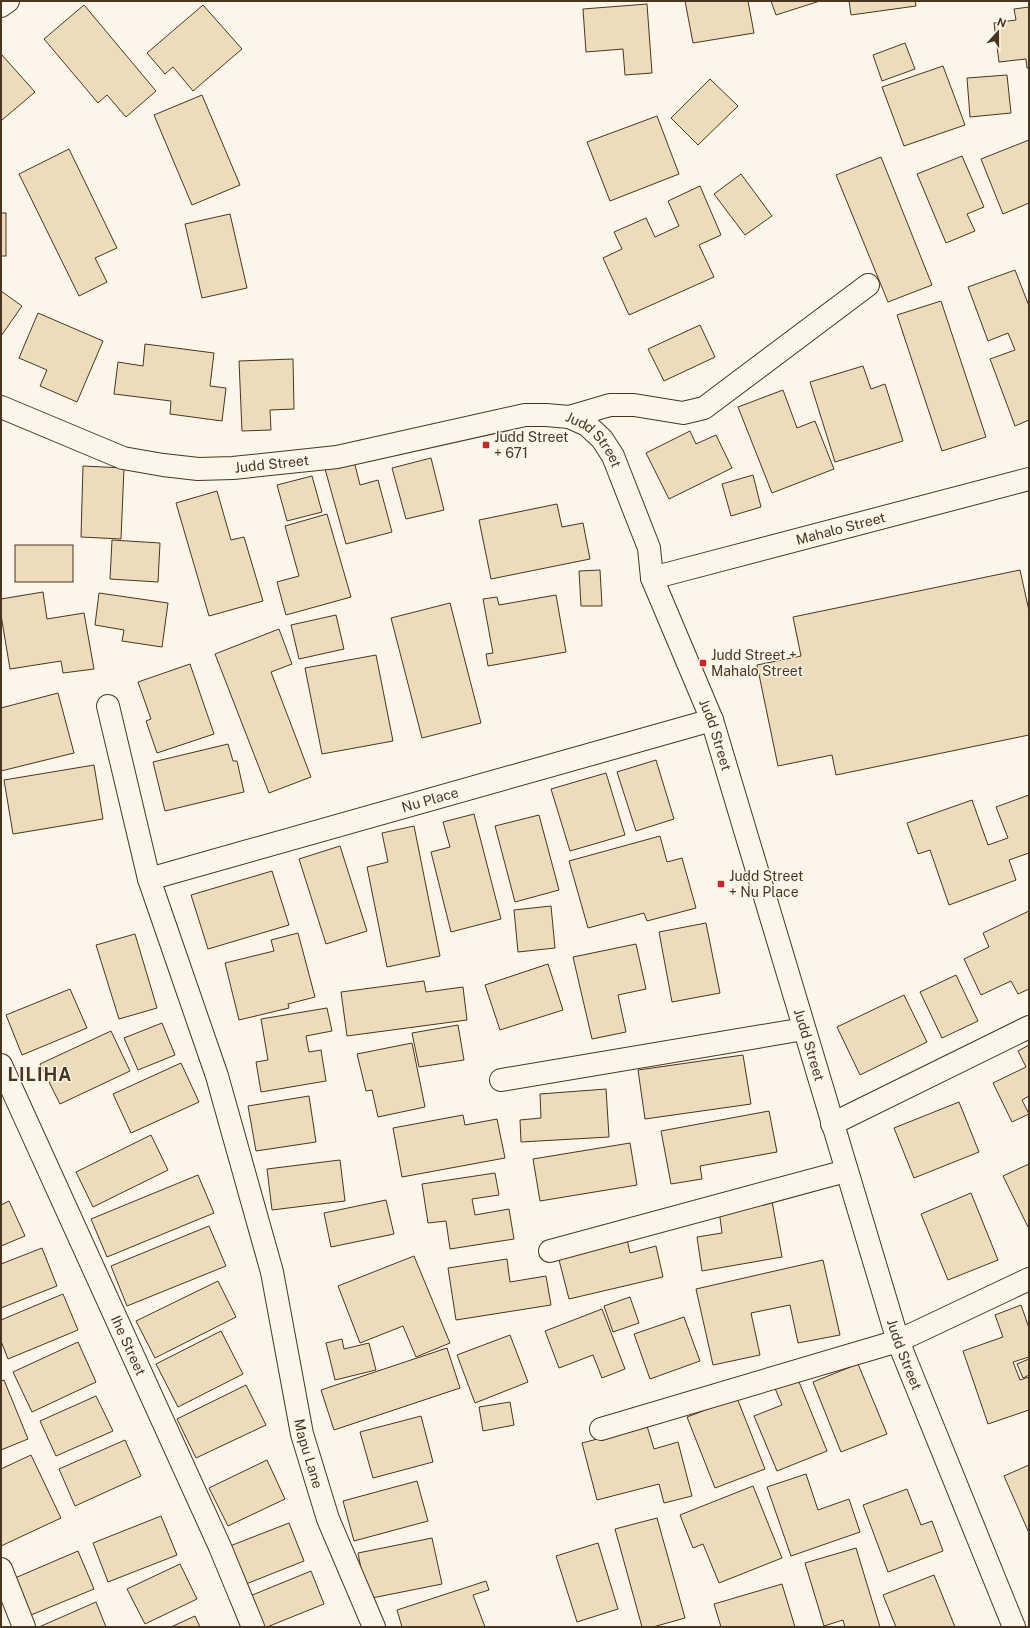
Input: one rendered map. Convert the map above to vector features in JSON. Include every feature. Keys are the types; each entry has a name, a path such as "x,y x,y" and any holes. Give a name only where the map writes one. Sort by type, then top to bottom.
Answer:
{"street":[{"path":"1,6 8,1"},
{"path":"569,417 610,405 634,405 683,413 704,408 868,285"},
{"name":"Judd Street","path":"1,407 123,458 198,469 233,468 337,457 524,415 569,417 587,425 602,439 613,456 649,548 652,578 712,720 846,1172 898,1341 1014,1627"},
{"name":"Mahalo Street","path":"652,578 1029,479"},
{"name":"Mapu Lane","path":"108,706 149,879 216,1076 272,1272 302,1434 328,1519 374,1627"},
{"name":"Nu Place","path":"149,879 712,720"},
{"path":"832,1124 1029,1027"},
{"path":"501,1080 804,1029"},
{"name":"Ihe Street","path":"1,1066 220,1547 253,1627"},
{"path":"550,1251 846,1172"},
{"path":"601,1429 898,1341 1029,1279"},
{"path":"2,1572 24,1627"}],"building":[{"path":"685,1 748,1 754,33 693,43"},
{"path":"771,1 820,1 776,15"},
{"path":"849,1 915,1 916,6 851,15"},
{"path":"647,4 652,73 625,75 623,49 586,52 583,9"},
{"path":"84,5 156,91 126,117 107,95 98,103 44,39"},
{"path":"203,5 242,49 193,91 173,67 165,74 147,53"},
{"path":"1029,7 1029,68 1027,68 1026,59 999,62 994,23 1016,20 1014,9"},
{"path":"905,43 915,69 882,81 873,55"},
{"path":"1,54 35,92 2,120 1,119"},
{"path":"943,66 965,125 904,146 882,87"},
{"path":"1007,75 1011,113 970,117 967,78"},
{"path":"710,79 738,106 698,145 671,118"},
{"path":"202,95 240,185 192,205 154,115"},
{"path":"657,116 679,174 610,201 587,142"},
{"path":"1029,140 1029,203 1003,214 981,159"},
{"path":"69,149 117,248 95,258 107,282 79,296 19,174"},
{"path":"962,156 984,207 967,214 975,231 946,243 917,174"},
{"path":"881,157 932,285 888,302 836,175"},
{"path":"741,174 772,216 745,235 714,194"},
{"path":"700,186 721,235 699,245 714,277 629,315 603,258 622,249 614,232 646,218 655,237 679,226 668,201"},
{"path":"1,213 6,213 6,256 1,256"},
{"path":"230,214 247,288 202,298 185,224"},
{"path":"1015,270 1029,306 1029,420 1015,426 990,359 1015,350 1008,333 988,341 968,287"},
{"path":"1,291 22,306 1,336"},
{"path":"941,301 986,437 942,451 897,315"},
{"path":"38,313 103,341 77,402 40,386 47,370 19,358"},
{"path":"700,325 715,357 664,381 648,349"},
{"path":"145,344 214,353 210,386 226,388 222,421 170,414 171,401 114,394 118,362 143,366"},
{"path":"293,359 294,409 270,410 271,430 242,431 239,361"},
{"path":"863,366 871,389 885,384 903,441 835,462 810,382"},
{"path":"783,390 797,428 815,421 834,469 772,493 738,407"},
{"path":"690,431 696,444 716,435 732,468 669,499 646,453"},
{"path":"431,458 444,510 406,519 392,468"},
{"path":"354,461 360,485 378,480 392,532 346,544 325,469"},
{"path":"83,466 124,468 121,539 81,537"},
{"path":"753,475 761,507 731,516 722,484"},
{"path":"312,476 322,512 287,521 277,485"},
{"path":"217,491 231,540 244,537 263,601 209,616 176,503"},
{"path":"557,504 562,527 583,523 590,559 491,579 479,520"},
{"path":"327,514 351,597 286,615 277,582 299,576 285,526"},
{"path":"112,540 160,543 158,582 110,579"},
{"path":"15,545 73,545 73,582 15,582"},
{"path":"600,570 602,606 581,606 579,571"},
{"path":"1020,570 1029,611 1029,735 836,775 832,755 778,766 757,665 801,656 793,617"},
{"path":"43,592 47,619 84,613 94,669 63,673 61,661 10,669 1,615 1,599"},
{"path":"99,593 168,603 162,647 122,641 124,630 95,625"},
{"path":"556,595 566,652 488,666 486,654 493,653 483,599 497,597 499,605"},
{"path":"450,603 481,723 422,738 391,618"},
{"path":"336,615 344,649 299,659 291,625"},
{"path":"279,629 292,664 271,672 311,777 269,793 215,654"},
{"path":"376,655 393,741 322,754 305,668"},
{"path":"190,664 214,734 157,753 146,721 151,719 138,682"},
{"path":"58,693 74,753 1,771 1,708"},
{"path":"228,744 233,761 237,761 244,792 165,811 153,762"},
{"path":"656,760 674,819 636,831 617,772"},
{"path":"94,765 103,819 13,834 4,780"},
{"path":"606,773 625,835 570,851 551,789"},
{"path":"1029,795 1029,853 1009,860 1016,880 949,905 930,850 918,854 907,823 972,800 988,845 1008,838 996,807"},
{"path":"474,814 501,919 451,932 431,852 450,847 443,822"},
{"path":"539,815 559,890 515,902 495,826"},
{"path":"414,826 440,956 387,967 367,867 388,862 382,833"},
{"path":"660,836 667,862 682,858 696,908 647,921 644,913 588,928 569,861"},
{"path":"340,846 367,931 326,944 299,859"},
{"path":"272,871 289,925 208,949 191,895"},
{"path":"551,906 555,948 518,952 514,910"},
{"path":"1029,911 1029,989 1018,994 1011,981 981,995 964,959 989,947 983,933"},
{"path":"706,923 720,993 672,1002 659,932"},
{"path":"298,933 315,997 288,1004 289,1008 239,1020 225,963 274,951 271,940"},
{"path":"135,934 157,1008 119,1019 96,945"},
{"path":"636,944 646,989 618,995 626,1032 592,1039 573,957"},
{"path":"548,964 563,1010 500,1030 485,985"},
{"path":"956,975 978,1021 942,1038 920,992"},
{"path":"424,981 426,992 463,987 467,1020 347,1036 341,992"},
{"path":"70,989 87,1028 22,1055 6,1015"},
{"path":"904,995 927,1042 860,1075 837,1027"},
{"path":"327,1008 332,1031 306,1036 309,1052 321,1050 326,1081 261,1092 256,1062 268,1060 261,1019"},
{"path":"162,1023 175,1055 138,1070 124,1038"},
{"path":"458,1025 464,1060 419,1067 412,1033"},
{"path":"111,1031 130,1071 60,1104 40,1064"},
{"path":"412,1043 425,1107 378,1117 372,1090 366,1091 357,1054"},
{"path":"1029,1045 1029,1096 1022,1100 1029,1114 1012,1122 993,1083 1026,1067 1018,1051"},
{"path":"743,1055 751,1104 645,1119 638,1070"},
{"path":"181,1063 199,1102 131,1133 113,1094"},
{"path":"606,1089 609,1137 521,1142 520,1120 541,1118 540,1094"},
{"path":"309,1096 316,1142 256,1151 248,1106"},
{"path":"959,1102 979,1152 914,1178 894,1128"},
{"path":"769,1111 777,1152 700,1166 702,1179 671,1184 661,1131"},
{"path":"463,1115 465,1125 497,1119 505,1158 402,1177 393,1128"},
{"path":"151,1135 168,1170 93,1207 76,1172"},
{"path":"630,1143 637,1185 540,1201 533,1159"},
{"path":"340,1160 345,1201 272,1210 267,1169"},
{"path":"1029,1164 1029,1227 1028,1227 1003,1176"},
{"path":"495,1173 499,1195 472,1199 475,1215 509,1209 514,1239 450,1249 446,1221 428,1223 422,1184"},
{"path":"198,1175 214,1213 107,1257 91,1219"},
{"path":"971,1193 998,1260 948,1280 921,1214"},
{"path":"386,1200 394,1234 331,1247 324,1213"},
{"path":"9,1201 25,1236 1,1246 1,1205"},
{"path":"772,1201 782,1257 702,1271 697,1237 722,1233 719,1210"},
{"path":"209,1226 226,1266 127,1306 111,1266"},
{"path":"627,1239 630,1253 656,1246 663,1277 569,1299 558,1256"},
{"path":"42,1248 57,1286 1,1308 1,1264"},
{"path":"414,1256 450,1343 416,1357 403,1326 360,1343 338,1286"},
{"path":"507,1259 510,1282 546,1276 551,1305 456,1320 448,1268"},
{"path":"823,1260 840,1335 798,1343 790,1305 751,1313 760,1355 713,1365 696,1289"},
{"path":"218,1281 236,1317 155,1358 136,1321"},
{"path":"63,1294 78,1330 8,1359 1,1341 1,1320"},
{"path":"630,1297 639,1323 613,1332 604,1306"},
{"path":"1021,1305 1029,1328 1029,1357 1013,1362 1020,1380 1029,1377 1029,1410 988,1424 963,1351 1003,1337 995,1315"},
{"path":"602,1309 625,1369 602,1378 593,1355 559,1368 545,1331"},
{"path":"684,1317 700,1361 650,1379 634,1334"},
{"path":"221,1331 243,1374 178,1407 156,1364"},
{"path":"510,1335 528,1382 475,1403 457,1355"},
{"path":"342,1339 344,1349 369,1343 376,1370 335,1380 326,1343"},
{"path":"78,1342 96,1382 32,1412 13,1372"},
{"path":"447,1348 460,1388 334,1430 321,1390"},
{"path":"1029,1359 1029,1375 1023,1378 1017,1364"},
{"path":"858,1364 887,1434 841,1452 813,1382"},
{"path":"797,1377 827,1451 777,1471 754,1416 782,1405 774,1386"},
{"path":"4,1380 28,1439 1,1450 1,1381"},
{"path":"246,1385 266,1425 196,1458 177,1419"},
{"path":"96,1396 113,1431 56,1456 40,1421"},
{"path":"737,1398 765,1469 715,1488 687,1417"},
{"path":"510,1402 514,1425 483,1431 479,1407"},
{"path":"421,1416 433,1462 373,1478 360,1432"},
{"path":"647,1426 654,1449 678,1442 692,1496 664,1503 659,1484 597,1500 582,1443"},
{"path":"125,1440 141,1476 75,1506 59,1469"},
{"path":"31,1455 61,1518 1,1546 1,1469"},
{"path":"267,1460 285,1499 228,1526 209,1488"},
{"path":"1029,1465 1029,1533 1004,1476"},
{"path":"806,1474 818,1510 849,1499 860,1532 791,1556 767,1487"},
{"path":"417,1481 428,1521 354,1541 343,1501"},
{"path":"753,1486 782,1558 719,1583 703,1544 693,1548 680,1515"},
{"path":"907,1489 921,1525 932,1521 943,1551 888,1572 863,1505"},
{"path":"161,1516 177,1555 108,1582 93,1543"},
{"path":"657,1518 685,1618 653,1627 642,1627 615,1529"},
{"path":"289,1523 304,1561 246,1584 230,1546"},
{"path":"432,1538 442,1584 367,1599 358,1553"},
{"path":"598,1543 618,1609 577,1622 556,1556"},
{"path":"856,1548 880,1627 845,1627 843,1620 824,1626 805,1563"},
{"path":"78,1551 94,1589 31,1615 15,1578"},
{"path":"180,1564 197,1599 145,1624 127,1589"},
{"path":"311,1571 324,1604 267,1627 263,1627 250,1596"},
{"path":"934,1575 955,1627 896,1627 883,1595"},
{"path":"486,1581 489,1590 473,1595 485,1627 402,1627 397,1610"},
{"path":"782,1584 795,1627 721,1627 714,1604"},
{"path":"96,1602 106,1627 39,1627"},
{"path":"195,1616 200,1627 171,1627"}],"place":[{"name":"Judd Street + 671","path":"486,445"},
{"name":"Judd Street + Mahalo Street","path":"703,663"},
{"name":"Judd Street + Nu Place","path":"721,884"}],"district":[{"name":"LILIHA","path":"40,1075"}]}
